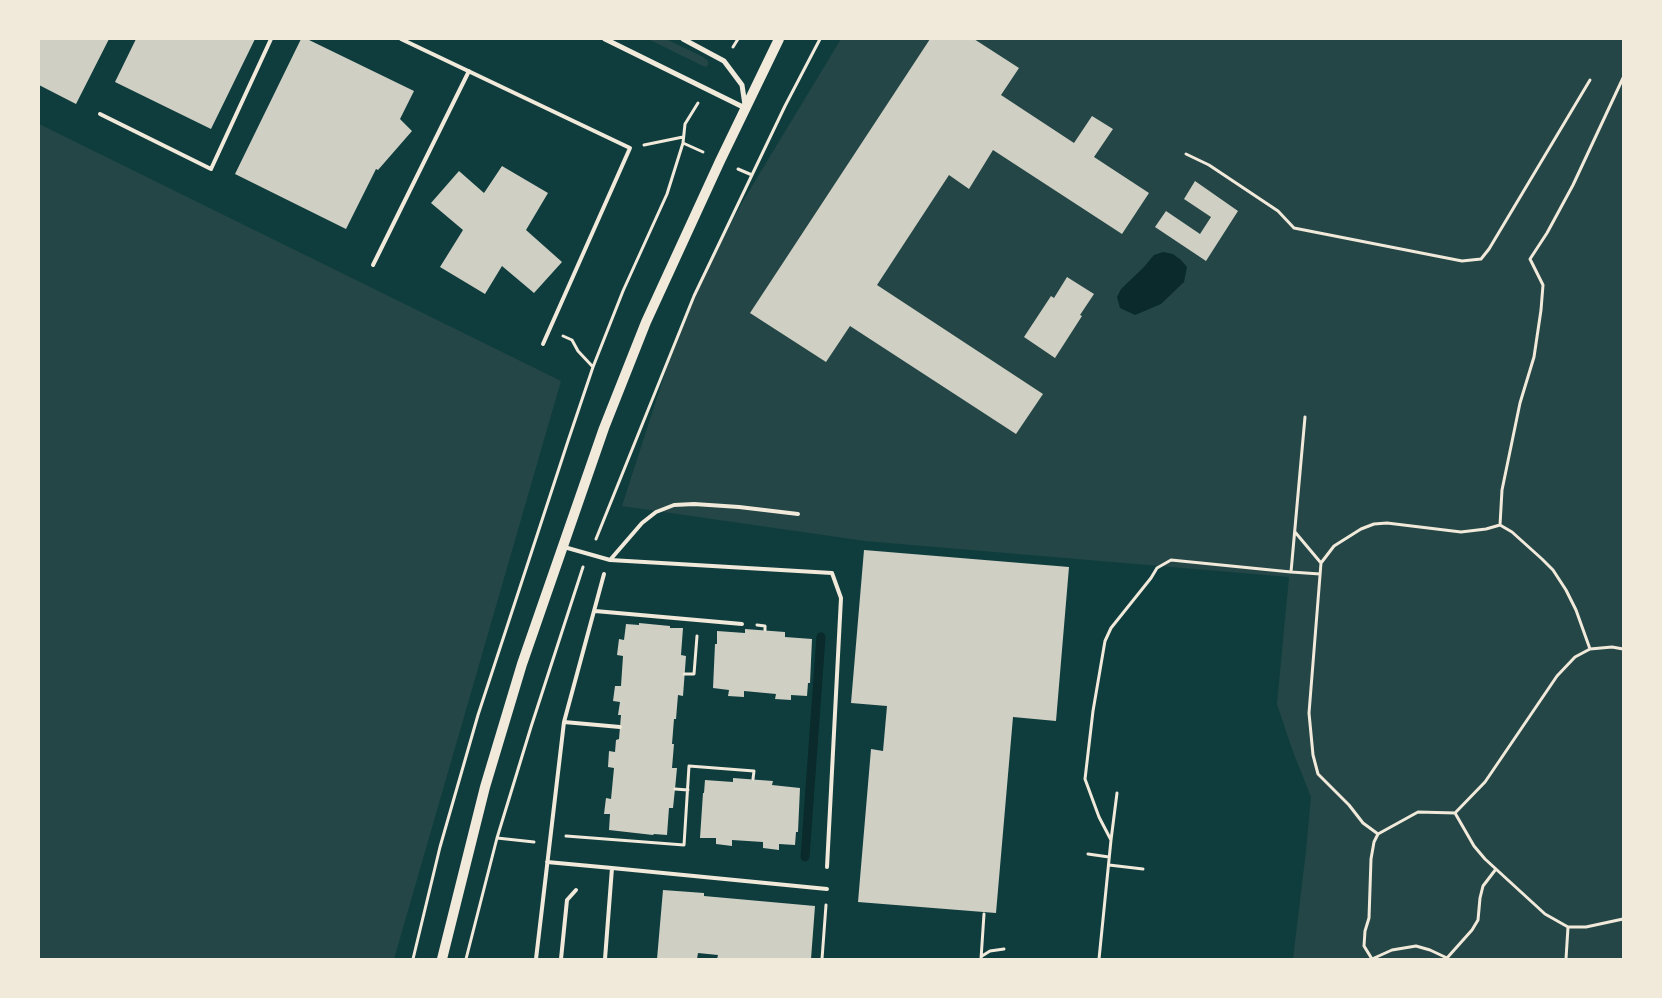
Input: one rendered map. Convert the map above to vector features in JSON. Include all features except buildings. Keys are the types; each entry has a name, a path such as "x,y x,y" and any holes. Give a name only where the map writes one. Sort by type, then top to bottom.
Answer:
{"main road":[{"path":"442,959 485,788 522,664 604,428 646,322 779,39"}],"street":[{"path":"604,39 746,108"},
{"path":"683,39 724,61 743,88 746,108"}],"lane":[{"path":"100,114 211,170 271,39"},
{"path":"401,39 630,148 543,344"},
{"path":"373,265 469,71"},
{"path":"610,560 642,522 656,512 674,505 694,504 739,507 798,514"},
{"path":"562,546 610,560 832,573 841,598 827,867"},
{"path":"536,959 564,722 604,574"},
{"path":"594,611 742,624"},
{"path":"564,722 620,727"},
{"path":"547,862 827,888"},
{"path":"605,959 612,868"},
{"path":"562,959 567,900 576,890"}],"path":[{"path":"732,49 738,39"},
{"path":"466,959 497,838 587,554 597,538 694,296 785,106 820,39"},
{"path":"1500,524 1502,490 1520,403 1534,357 1541,310 1543,285 1530,259 1573,186 1623,78"},
{"path":"1186,154 1209,165 1278,212 1294,228 1462,261 1481,259 1489,249 1590,80"},
{"path":"413,959 440,847 478,715 518,590 593,367 623,291 667,194 683,144 685,124 689,117"},
{"path":"630,148 683,137"},
{"path":"683,144 690,146"},
{"path":"739,169 752,175"},
{"path":"549,330 572,340 578,351 593,367"},
{"path":"1291,572 1305,417"},
{"path":"1378,834 1363,823 1349,805 1318,774 1313,755 1309,713 1321,563 1334,546 1349,536 1374,524 1387,522 1461,532 1486,529 1500,524"},
{"path":"1500,524 1512,532 1553,570 1576,610 1590,649"},
{"path":"1295,532 1321,563"},
{"path":"1111,840 1099,817 1085,779 1094,702 1105,641 1111,628 1157,568 1171,560 1320,574"},
{"path":"684,674 694,674 699,620"},
{"path":"1496,869 1483,886 1478,920 1448,958 1416,946 1392,950 1372,959 1364,946 1365,930 1369,918 1371,859 1374,842 1378,834 1418,812 1455,813 1485,782 1557,676 1575,657 1590,649 1612,647 1623,649"},
{"path":"550,834 684,845 689,766 754,771 753,779"},
{"path":"675,789 688,790"},
{"path":"1099,959 1117,793"},
{"path":"1455,813 1474,846 1545,914 1568,927 1586,927 1623,919"},
{"path":"497,838 549,843"},
{"path":"1088,854 1109,857"},
{"path":"1109,866 1143,869"},
{"path":"822,959 827,888"},
{"path":"981,958 984,914"},
{"path":"1566,959 1568,927"},
{"path":"981,958 990,951 1004,949"}],"shaded area":[{"path":"648,39 666,39 703,57 708,61 708,65 706,67 703,66"},
{"path":"841,39 1623,39 1623,959 1293,959 1311,797 1277,704 1289,577 865,541 622,506 676,339 700,279 743,201"},
{"path":"39,124 561,381 394,959 39,959"},
{"path":"1163,252 1173,254 1187,267 1184,282 1161,304 1135,315 1120,308 1117,297 1121,289 1154,255"}],"waterway":[{"path":"805,857 821,637"}]}
